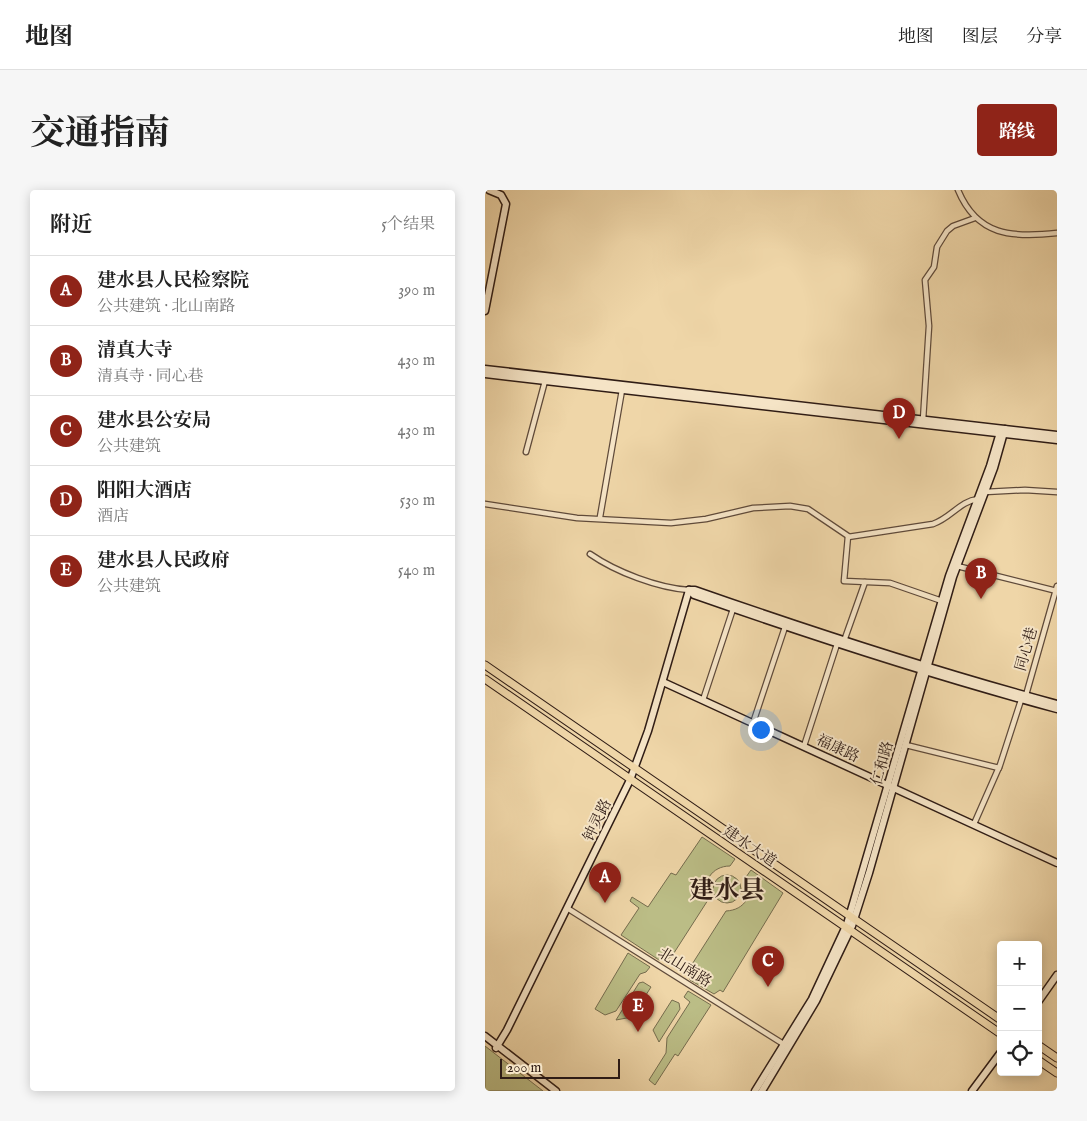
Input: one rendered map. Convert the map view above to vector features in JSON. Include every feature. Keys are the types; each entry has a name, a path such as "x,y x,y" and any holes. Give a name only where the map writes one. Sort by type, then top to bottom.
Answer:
{"main road":[{"path":"485,311 506,204 501,195 489,190"},
{"path":"485,369 1057,438"},
{"path":"485,374 622,390 691,395 923,420 1002,431"},
{"name":"仁和路","path":"891,786 906,745 924,669 957,566 985,492 1002,431"},
{"name":"仁和路","path":"762,1091 823,977 852,918 942,601 1002,431"},
{"path":"689,590 694,595 837,644 1057,704"},
{"path":"689,590 695,590 924,669"},
{"name":"钟灵路","path":"497,1046 635,769 663,682 689,590"},
{"name":"建水大道","path":"485,665 997,1017"},
{"name":"建水大道","path":"485,679 997,1031"},
{"name":"福康路","path":"663,682 1057,863"},
{"path":"1023,696 1057,709"},
{"path":"1042,996 1057,975"},
{"path":"485,1036 550,1091"},
{"path":"485,1040 497,1046 556,1091"},
{"name":"仁和路","path":"755,1091 786,1046"},
{"path":"1042,1048 1057,1058"},
{"path":"972,1091 997,1057"},
{"path":"1042,1063 1057,1073"}],"street":[{"path":"958,190 975,218 1011,234 1021,236 1057,233"},
{"path":"923,420 929,326 925,280 935,266 937,247 947,231 953,226 975,218"},
{"path":"526,452 545,381"},
{"path":"600,517 622,390"},
{"path":"985,492 1025,490 1057,492"},
{"path":"485,504 577,518 598,519 600,517 642,522 682,522 753,508 790,506 808,509 848,537 933,524 946,519 965,502 978,499"},
{"path":"848,537 843,579 890,583 942,601"},
{"path":"591,554 608,566 622,572 676,589 689,590"},
{"name":"同心巷","path":"957,566 1057,589 999,768 974,824"},
{"path":"844,641 865,582"},
{"path":"703,700 733,609"},
{"path":"753,722 785,627"},
{"path":"804,746 837,644"},
{"path":"906,745 999,768"},
{"name":"北山南路","path":"567,908 786,1046"}],"green space":[{"path":"702,837 735,859 730,866 713,872 707,881 706,893 708,900 672,956 666,960 659,960 621,935 639,908 630,901 632,897 648,907 671,873 676,875"},
{"path":"751,870 783,893 723,992 720,990 714,994 690,980 689,969 726,911 743,905 749,890 746,877"},
{"path":"727,875 737,879 741,889 737,899 727,903 717,899 713,889 717,879"},
{"path":"628,953 650,967 646,972 640,974 616,1011 605,1015 595,1009"},
{"path":"643,982 651,987 632,1017 616,1020 639,983"},
{"path":"688,991 711,1005 678,1056 675,1054 655,1085 649,1080 666,1053 667,1038 690,1002 684,997"},
{"path":"672,1000 679,1003 680,1009 659,1042 653,1030"},
{"path":"485,1046 543,1091 485,1091"}],"place":[{"name":"阳阳大酒店","path":"899,439"},
{"name":"清真大寺","path":"981,599"},
{"name":"建水县人民检察院","path":"605,903"},
{"name":"建水县公安局","path":"768,987"},
{"name":"建水县人民政府","path":"638,1032"}],"district":[{"name":"建水县","path":"727,889"}]}
